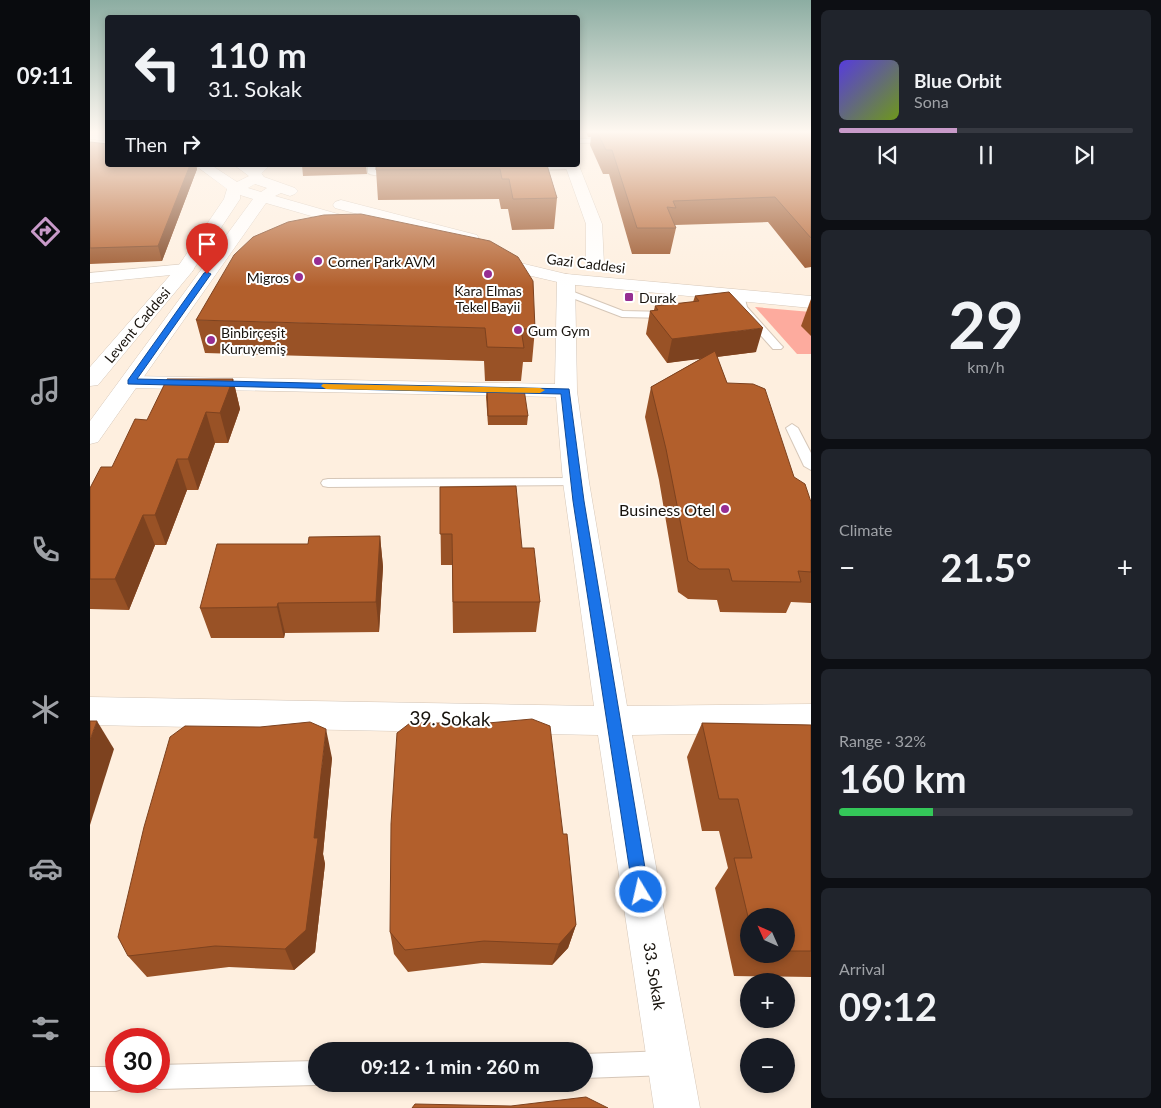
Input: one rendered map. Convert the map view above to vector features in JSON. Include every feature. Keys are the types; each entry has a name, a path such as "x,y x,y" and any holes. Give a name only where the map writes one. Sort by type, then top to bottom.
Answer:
{"street":[{"path":"229,184 237,189 262,198 473,256 738,304 811,302"},
{"name":"Levent Caddesi","path":"90,380 185,269 232,199 233,191 242,184"},
{"name":"Gazi Caddesi","path":"273,184 278,187 546,259 569,274 603,265 594,224 579,184"},
{"name":"Levent Caddesi","path":"90,437 240,227 262,198 278,187"},
{"path":"240,227 265,216 310,211"},
{"path":"90,278 185,269"},
{"path":"674,273 770,282"},
{"name":"33. Sokak","path":"569,274 566,391 576,482 613,721 677,1108"},
{"path":"131,382 566,391"},
{"name":"39. Sokak","path":"90,711 613,721 811,718"}],"lane":[{"path":"569,274 622,314 649,316 678,314"},
{"path":"738,304 777,347"},
{"path":"792,428 811,466"},
{"path":"328,483 576,482"},
{"path":"593,1066 670,1063"},
{"path":"170,1078 308,1073"},
{"path":"90,1079 105,1079"}],"shaded area":[{"path":"755,307 811,312 811,354 797,354"}],"building":[{"path":"90,184 183,184 158,246 90,248"},
{"path":"510,184 553,184 557,198 513,199"},
{"path":"623,184 811,184 811,238 775,197 673,201 676,208 667,207 676,228 637,228"},
{"path":"361,214 490,241 518,257 533,281 535,329 521,329 524,348 487,347 485,328 196,320 234,255 253,237 288,222 324,215"},
{"path":"729,292 763,328 672,339 650,311 658,310 655,306 699,301 695,296"},
{"name":"Business Otel","path":"715,351 727,383 753,384 765,389 794,477 805,484 811,502 811,572 798,571 801,582 732,581 729,569 699,569 688,561 666,449 651,387"},
{"path":"167,379 233,379 220,413 206,412 188,459 177,459 155,515 143,515 115,579 90,579 90,488 101,467 112,467 135,419 147,420"},
{"path":"487,388 524,389 528,416 488,416"},
{"path":"516,486 522,548 534,548 540,602 453,602 452,534 440,534 440,487"},
{"path":"380,536 376,602 278,603 277,607 200,608 217,544 308,544 309,537"},
{"path":"532,719 550,726 563,834 567,834 576,925 559,944 484,941 405,950 390,932 391,824 397,733 410,723 488,723"},
{"path":"90,721 97,721 90,740"},
{"path":"310,722 326,729 314,838 318,838 306,930 285,949 215,946 128,956 118,937 144,827 170,737 185,726 260,727"},
{"path":"702,723 811,725 811,951 795,951 795,908 746,908 734,858 752,858 738,799 719,799"},
{"path":"586,1097 608,1108 412,1108 415,1104 511,1106"}],"slow traffic":[{"path":"326,386 540,390"}],"place":[{"name":"Corner Park AVM","path":"318,261"},
{"name":"Kara Elmas Tekel Bayii","path":"488,274"},
{"name":"Migros","path":"299,277"},
{"name":"Durak","path":"629,297"},
{"name":"Gum Gym","path":"518,330"},
{"name":"Binbirçeşit Kuruyemiş","path":"211,340"},
{"name":"Business Otel","path":"725,509"}],"route":[{"path":"207,274 131,382 566,391 576,482 641,892"}]}
